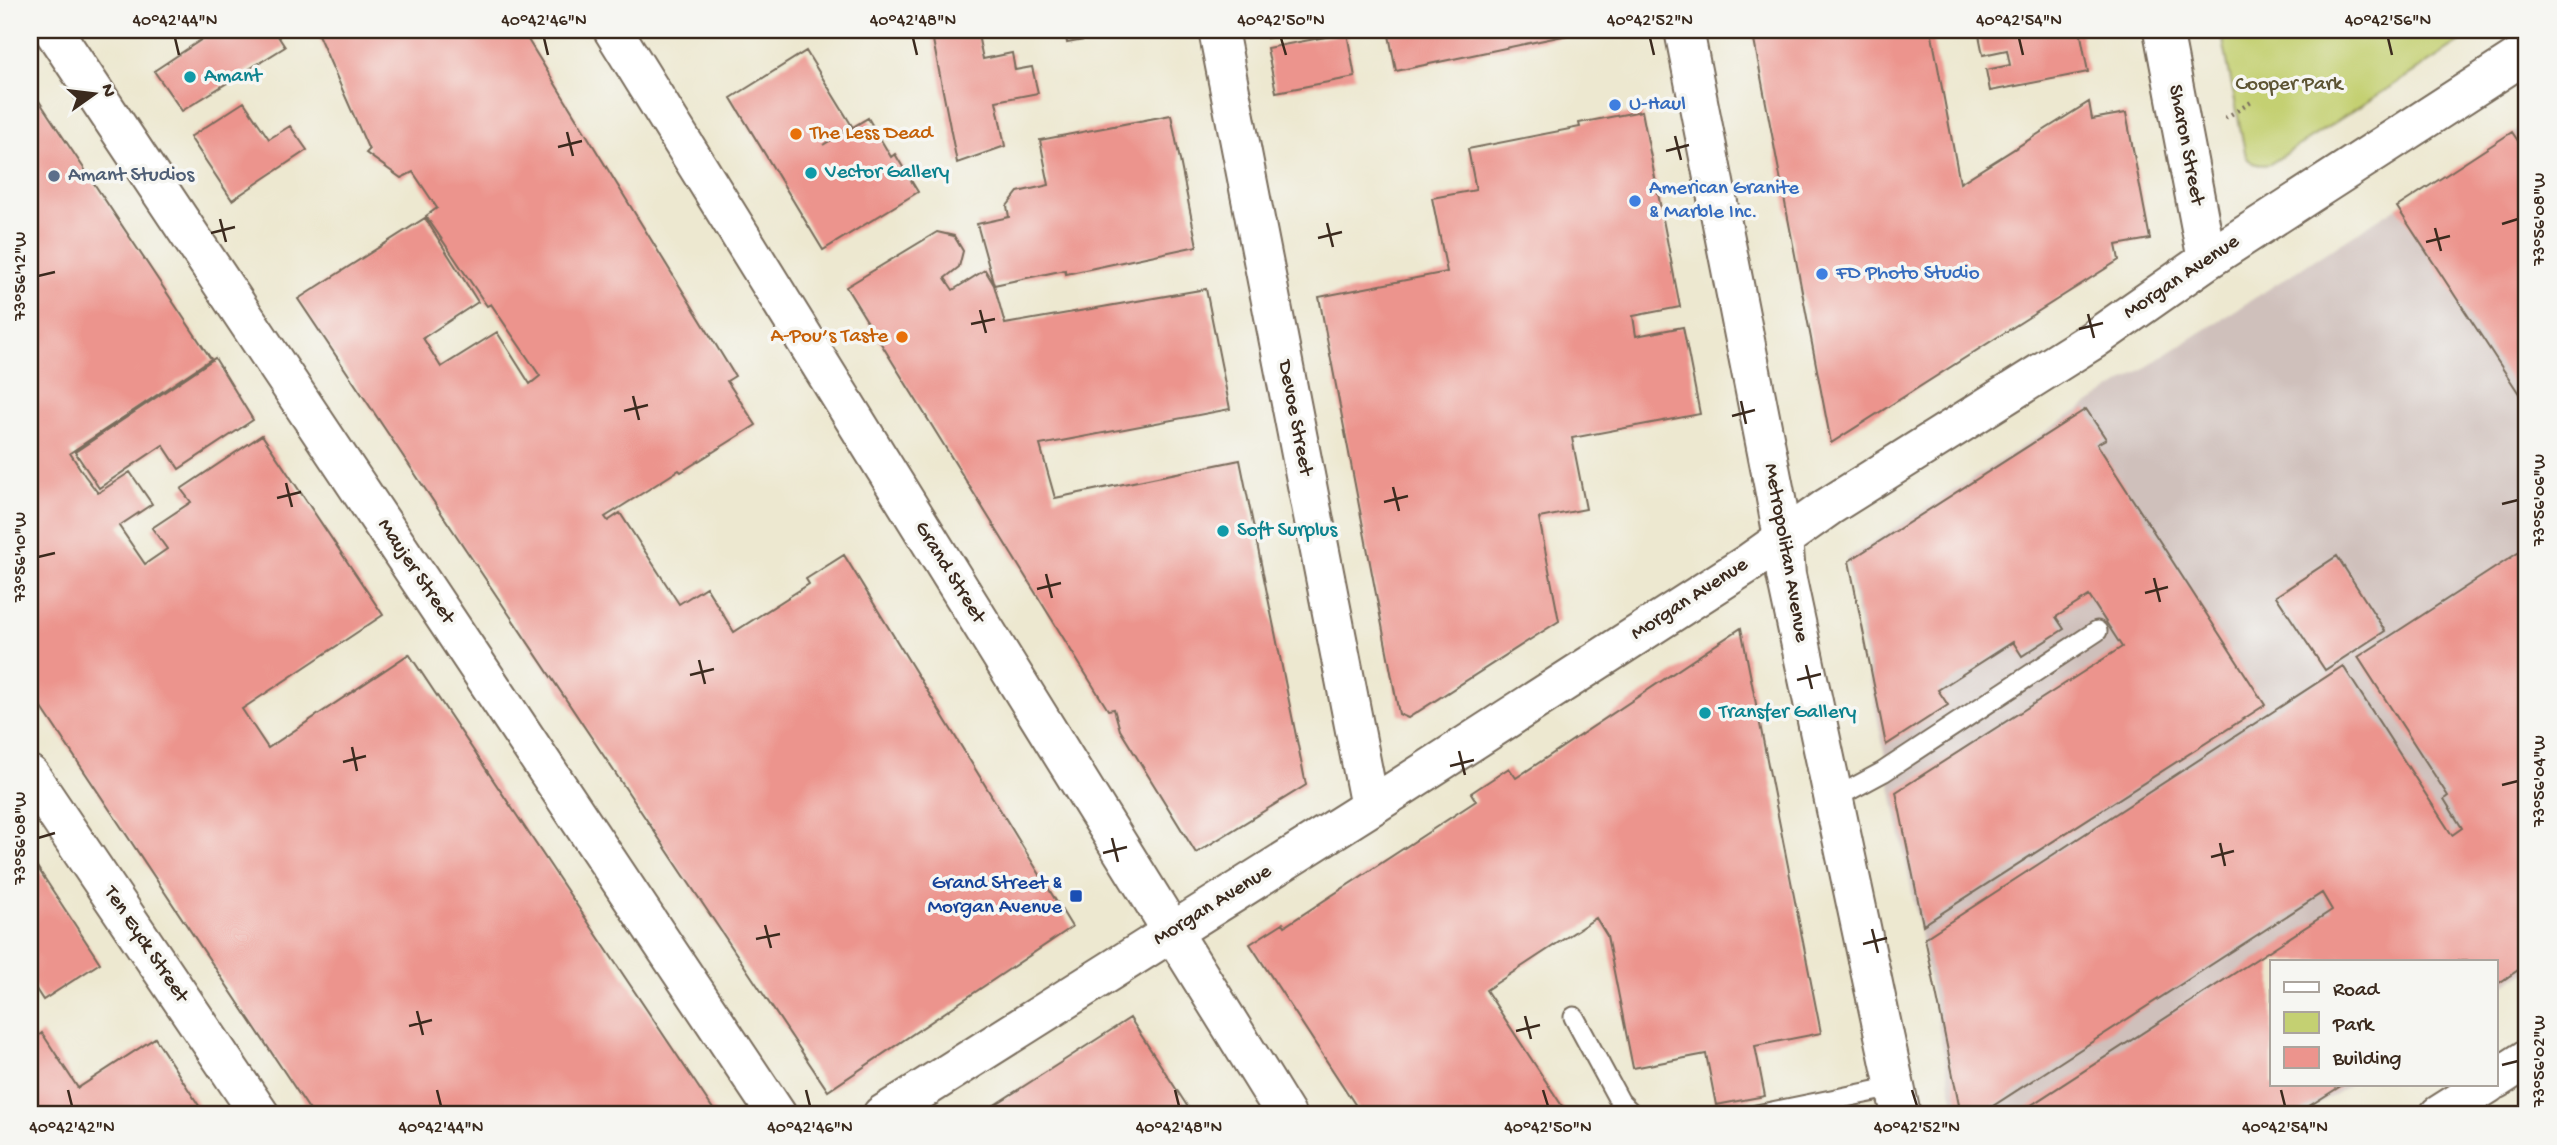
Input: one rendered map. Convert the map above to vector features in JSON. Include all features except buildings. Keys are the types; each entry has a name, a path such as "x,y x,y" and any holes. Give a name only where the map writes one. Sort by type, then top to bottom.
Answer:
{"street":[{"name":"Maujer Street","path":"53,30 777,1115"},
{"name":"Grand Street","path":"613,30 1286,1115"},
{"name":"Devoe Street","path":"1218,30 1370,807"},
{"name":"Metropolitan Avenue","path":"1684,30 1783,538 1786,575 1898,1101"},
{"name":"Sharon Street","path":"2163,30 2207,260"},
{"name":"Morgan Avenue","path":"882,1115 1370,807 1749,563 1783,538 2093,340 2207,260 2527,52"},
{"name":"Ten Eyck Street","path":"30,775 260,1115"},
{"path":"2498,1078 2527,1059"},
{"path":"2439,1115 2485,1086"}],"lane":[{"path":"1833,799 1882,772 2097,631"},
{"path":"1574,1017 1620,1102 1633,1115"},
{"path":"1757,1115 1898,1101"}],"path":[{"path":"2225,118 2253,101"}],"shaded area":[{"path":"2527,124 2527,971 2498,990 2498,960 2270,960 2270,1086 2348,1086 2302,1115 1956,1115 1846,559"}],"green space":[{"name":"Cooper Park","path":"2221,30 2479,30 2270,164 2263,165 2246,157"}],"place":[{"name":"Amant","path":"190,77"},
{"name":"U-Haul","path":"1615,105"},
{"name":"The Less Dead","path":"796,134"},
{"name":"Vector Gallery","path":"811,173"},
{"name":"Amant Studios","path":"54,176"},
{"name":"American Granite & Marble Inc.","path":"1635,201"},
{"name":"FD Photo Studio","path":"1822,274"},
{"name":"A-Pou’s Taste","path":"902,337"},
{"name":"Soft Surplus","path":"1223,531"},
{"name":"Transfer Gallery","path":"1705,713"},
{"name":"Grand Street & Morgan Avenue","path":"1076,896"}]}
